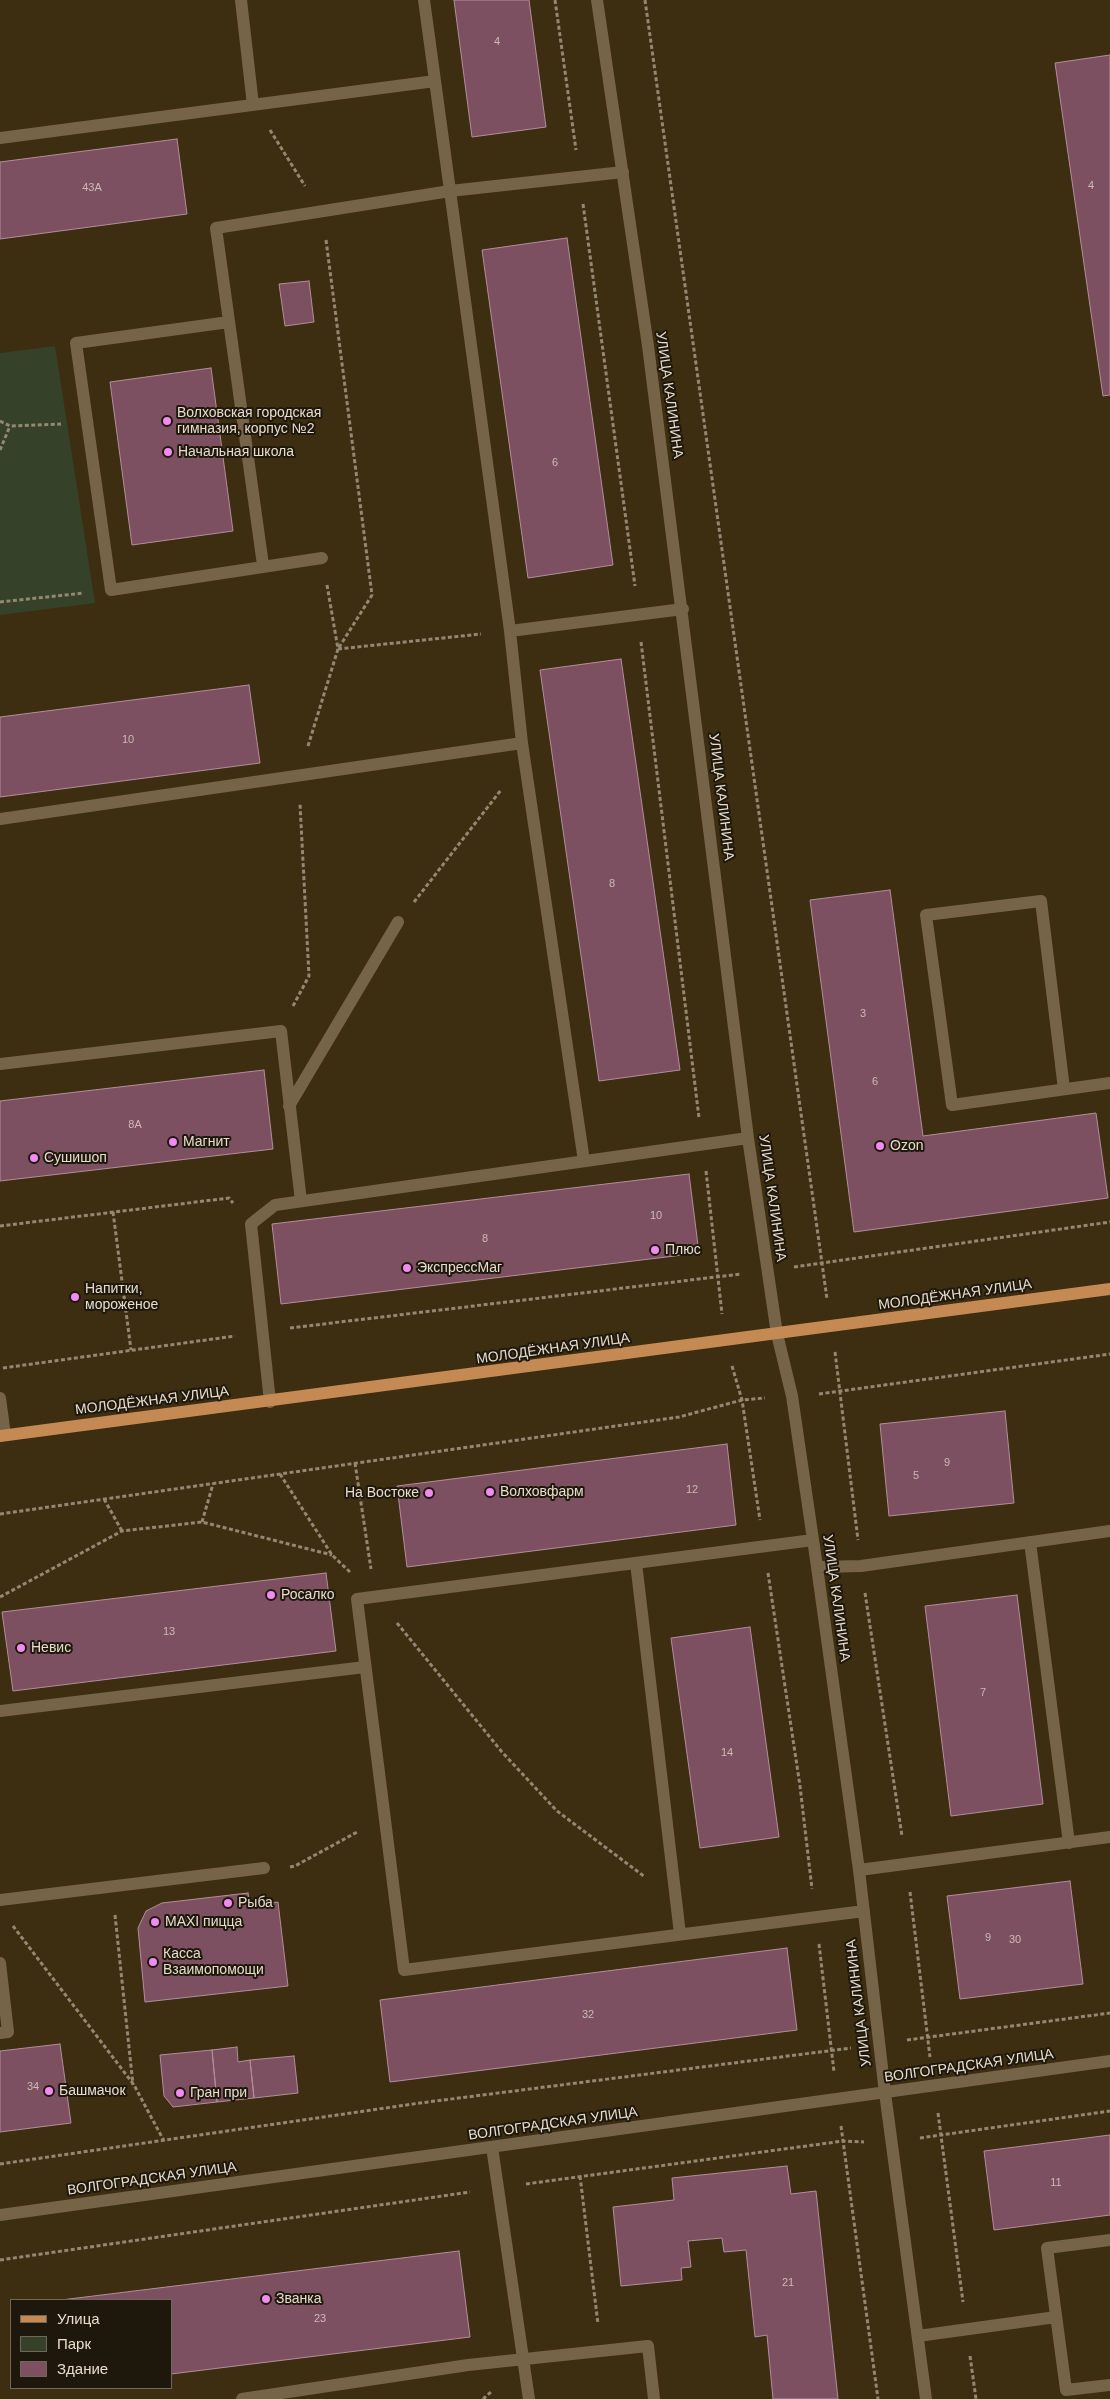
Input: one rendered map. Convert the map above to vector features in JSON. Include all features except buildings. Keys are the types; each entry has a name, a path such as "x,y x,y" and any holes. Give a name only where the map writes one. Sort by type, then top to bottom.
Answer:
{"main road":[{"name":"МОЛОДЁЖНАЯ УЛИЦА","path":"2,1436 270,1402 1110,1289"}],"street":[{"path":"242,0 253,105"},
{"path":"424,0 510,631 522,743 584,1161"},
{"name":"УЛИЦА КАЛИНИНА","path":"598,0 683,609 748,1138 777,1334 792,1396 817,1567 859,1870 885,2093 926,2399"},
{"path":"0,138 435,81"},
{"path":"263,565 216,228 450,191 623,172"},
{"path":"229,322 76,343 111,590 263,565 322,558"},
{"path":"510,631 683,609"},
{"path":"0,819 522,743"},
{"path":"1064,1090 1040,901 926,915 952,1104 1064,1090 1110,1083"},
{"path":"289,1106 398,922"},
{"path":"0,1064 281,1031 301,1201"},
{"path":"270,1402 250,1224 275,1205 748,1138"},
{"path":"0,1398 2,1436"},
{"path":"817,1567 861,1566 1110,1531"},
{"path":"813,1540 356,1599 404,1970 864,1911"},
{"path":"1030,1542 1069,1843"},
{"path":"636,1563 680,1934"},
{"path":"0,1711 365,1667"},
{"path":"859,1870 1110,1837"},
{"path":"0,1900 264,1868"},
{"path":"0,1962 8,2032 0,2033"},
{"name":"ВОЛГОГРАДСКАЯ УЛИЦА","path":"0,2215 1110,2061"},
{"path":"492,2147 525,2361 529,2399"},
{"path":"1110,2240 1048,2248 1066,2390 1110,2385"},
{"path":"918,2336 1056,2317"},
{"path":"242,2399 468,2366 648,2346 654,2399"}],"path":[{"path":"555,0 638,614 725,1341 742,1400 800,1786"},
{"path":"645,0 821,1263 832,1327 861,1566 906,1865 976,2399"},
{"path":"253,105 322,212 372,595 338,649 510,631"},
{"path":"0,421 10,426 87,424"},
{"path":"0,450 10,426"},
{"path":"0,602 111,590"},
{"path":"398,922 525,759"},
{"path":"0,1226 229,1198"},
{"path":"113,1212 130,1350"},
{"path":"0,1369 262,1332 718,1277 1110,1222"},
{"path":"0,1514 679,1417 742,1400 840,1392 1110,1354"},
{"path":"354,1463 375,1597"},
{"path":"280,1474 332,1555 375,1597 502,1752 557,1811 676,1901"},
{"path":"202,1522 213,1484"},
{"path":"104,1499 122,1531"},
{"path":"0,1597 122,1531 202,1522 332,1555"},
{"path":"264,1868 295,1866 384,1818"},
{"path":"112,1887 134,2085"},
{"path":"12,1925 134,2085 164,2140"},
{"path":"0,2164 420,2103 879,2045 1110,2013"},
{"path":"0,2260 580,2176 843,2141 892,2143 1110,2111"},
{"path":"580,2176 601,2352"}],"green space":[{"path":"55,346 95,603 0,615 0,353"}],"place":[{"name":"Волховская городская гимназия, корпус №2","path":"167,421"},
{"name":"Начальная школа","path":"168,452"},
{"name":"Магнит","path":"173,1142"},
{"name":"Ozon","path":"880,1146"},
{"name":"Сушишоп","path":"34,1158"},
{"name":"Плюс","path":"655,1250"},
{"name":"ЭкспрессМаг","path":"407,1268"},
{"name":"Напитки, мороженое","path":"75,1297"},
{"name":"Волховфарм","path":"490,1492"},
{"name":"На Востоке","path":"429,1493"},
{"name":"Росалко","path":"271,1595"},
{"name":"Невис","path":"21,1648"},
{"name":"Рыба","path":"228,1903"},
{"name":"MAXI пицца","path":"155,1922"},
{"name":"Касса Взаимопомощи","path":"153,1962"},
{"name":"Башмачок","path":"49,2091"},
{"name":"Гран при","path":"180,2093"},
{"name":"Званка","path":"266,2299"}]}
